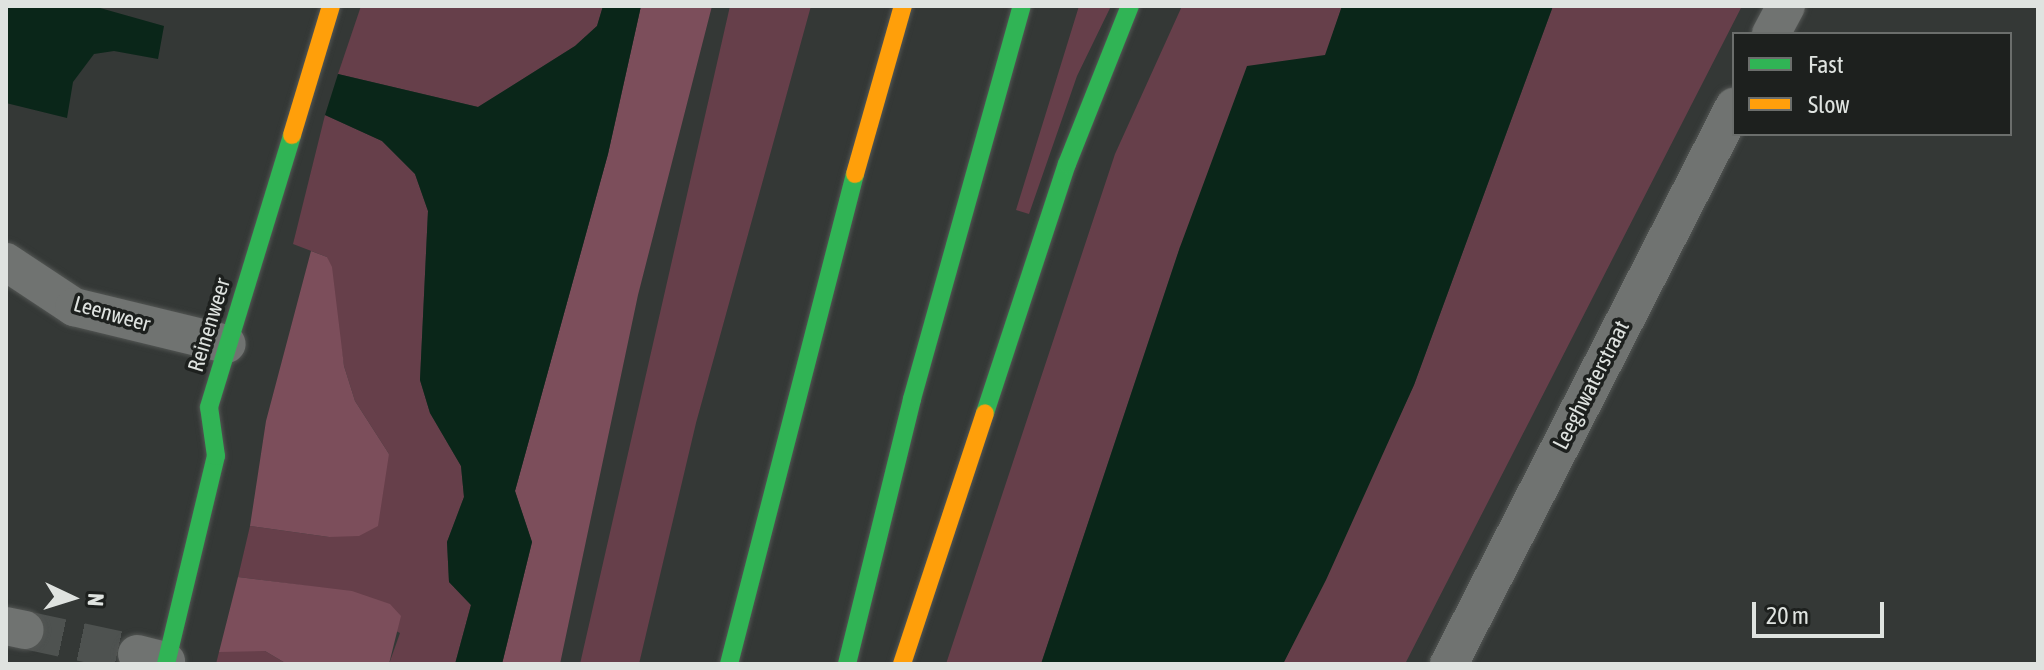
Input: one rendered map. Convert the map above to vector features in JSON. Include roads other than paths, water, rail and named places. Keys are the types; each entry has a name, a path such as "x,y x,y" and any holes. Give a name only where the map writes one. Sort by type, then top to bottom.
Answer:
{"main road":[{"name":"Reinenweer","path":"156,660 216,456 209,407 331,6"},
{"path":"729,664 869,120 903,6"},
{"path":"847,664 912,399 1022,6"},
{"path":"902,664 1067,164 1130,6"}],"street":[{"path":"1772,32 1786,6"},
{"name":"Leeghwaterstraat","path":"1449,664 1732,111"},
{"name":"Leenweer","path":"6,262 74,307 227,344"}],"tunnel":[{"path":"25,630 137,654"}]}
